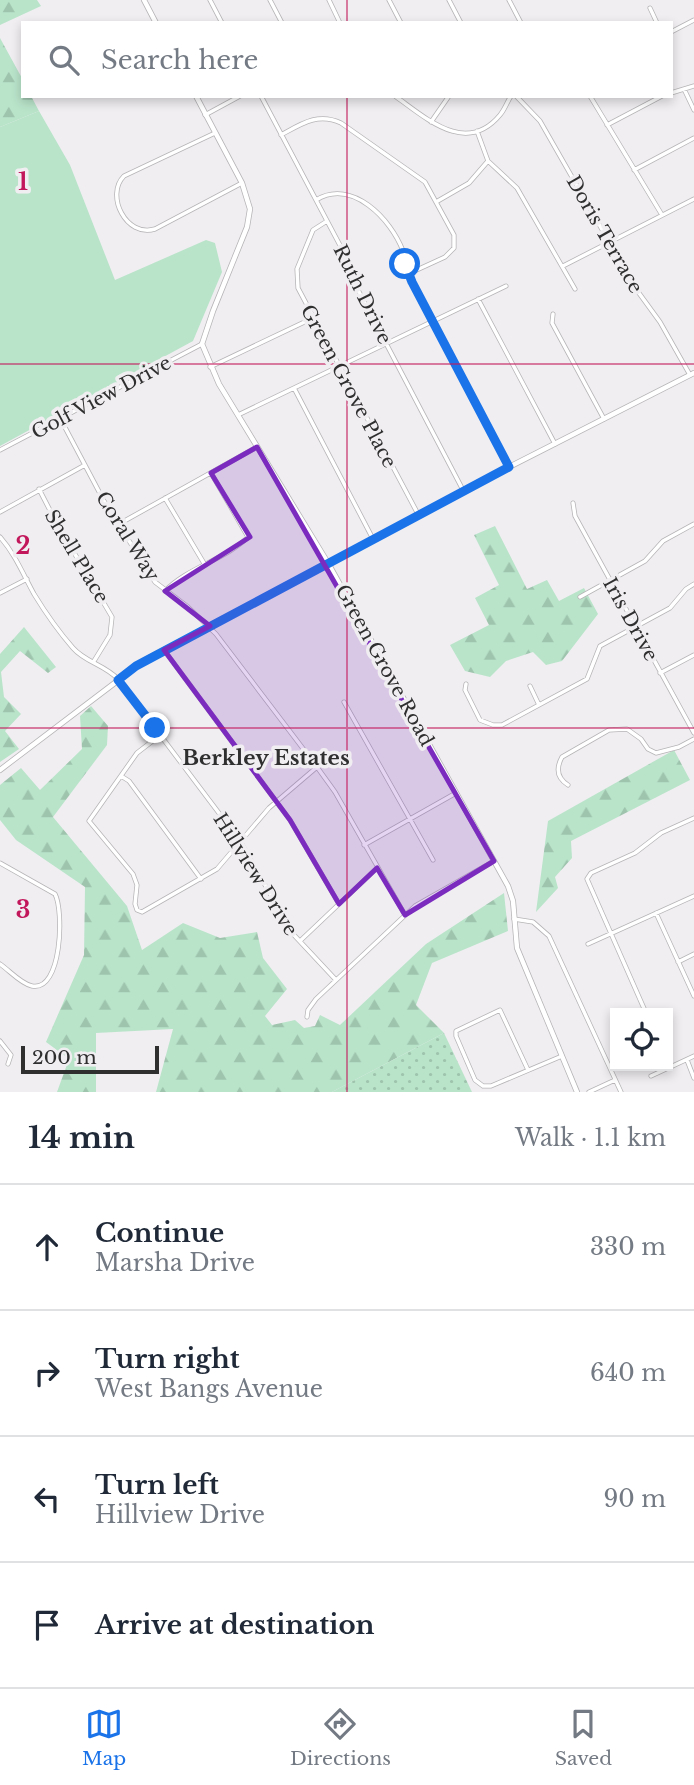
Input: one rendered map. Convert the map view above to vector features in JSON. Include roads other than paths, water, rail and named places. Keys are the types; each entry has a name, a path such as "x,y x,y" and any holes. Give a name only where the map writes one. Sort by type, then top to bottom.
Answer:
{"street":[{"path":"144,0 155,21"},
{"path":"210,0 221,21"},
{"path":"270,0 281,21"},
{"path":"329,0 339,21"},
{"path":"389,0 400,21"},
{"path":"449,0 460,21"},
{"path":"509,0 520,21"},
{"path":"650,8 656,21"},
{"path":"673,31 694,20"},
{"path":"673,92 694,86"},
{"path":"684,89 694,110"},
{"path":"196,98 242,183 250,205 249,217 202,344"},
{"path":"205,115 236,98"},
{"name":"Ruth Drive","path":"262,98 352,268 357,288 464,492"},
{"path":"398,98 431,122 454,132 477,131 497,118 512,98"},
{"path":"431,122 448,98"},
{"name":"Doris Terrace","path":"516,98 540,121 636,289 665,329 692,374"},
{"path":"591,98 662,215"},
{"path":"607,125 658,98"},
{"path":"281,135 313,119 337,121 421,179 454,234 454,248 445,257 408,274"},
{"path":"477,131 488,161 517,188 575,289"},
{"path":"215,133 124,176 116,194 125,221 135,229 155,229 242,183"},
{"path":"634,170 694,138"},
{"path":"436,202 470,183 488,161"},
{"path":"316,200 328,194 345,193 381,216 402,249 408,274 509,467"},
{"path":"563,266 694,199"},
{"name":"Green Grove Place","path":"327,221 313,230 296,274 300,293 419,516"},
{"path":"238,415 506,286"},
{"path":"478,299 555,444"},
{"path":"553,314 552,323 604,419"},
{"path":"210,367 315,317"},
{"name":"Green Grove Road","path":"202,344 210,367 328,563 510,891 517,948 577,1092"},
{"name":"Golf View Drive","path":"0,450 202,344"},
{"path":"0,770 118,680 163,650 509,467 692,374"},
{"path":"294,388 373,539"},
{"name":"Coral Way","path":"60,418 155,582 209,626 317,767 335,792 405,915"},
{"path":"119,524 257,447"},
{"path":"0,512 85,465"},
{"path":"165,591 173,583 248,537 211,473"},
{"name":"Shell Place","path":"39,489 112,617 110,635 94,661"},
{"path":"165,498 205,565"},
{"name":"Iris Drive","path":"573,503 575,516 694,733"},
{"path":"580,597 645,561 663,541 694,524"},
{"name":"Hillview Drive","path":"0,537 10,549 36,596 73,648 112,673 118,680 240,841 299,942 335,980"},
{"path":"0,593 27,579"},
{"path":"466,684 465,691 478,716 488,724 502,724 587,678 600,646 671,607 682,592 694,584"},
{"path":"163,650 290,820 339,904"},
{"path":"660,673 694,655"},
{"path":"530,687 540,705"},
{"path":"344,702 433,860"},
{"path":"568,785 560,778 557,770 562,757 609,730 627,729 656,753 671,750 694,739"},
{"path":"160,735 139,751 92,815 90,824 101,833 133,874 137,886 135,904 140,911 147,910 224,863 276,801 317,767"},
{"path":"121,776 201,879"},
{"path":"364,845 456,793"},
{"path":"644,1008 589,886 588,877 595,871 635,853 661,833 694,818"},
{"path":"307,1017 312,1004 335,980 405,915 421,902 494,861"},
{"path":"0,863 57,897 60,940 59,953 47,980 39,986 29,985 0,964"},
{"path":"299,942 377,868"},
{"path":"588,944 694,896"},
{"path":"656,913 694,996"},
{"path":"514,919 533,922 549,936 621,1092"},
{"path":"678,962 694,954"},
{"path":"528,1070 500,1010 456,1031 480,1084 491,1086 562,1056"},
{"path":"0,1041 11,1055 8,1064"},
{"path":"673,1066 694,1056"},
{"path":"686,1059 694,1078"},
{"path":"651,1076 662,1071"},
{"path":"589,1092 615,1080"}],"district":[{"name":"Berkley Estates","path":"266,758"}]}
